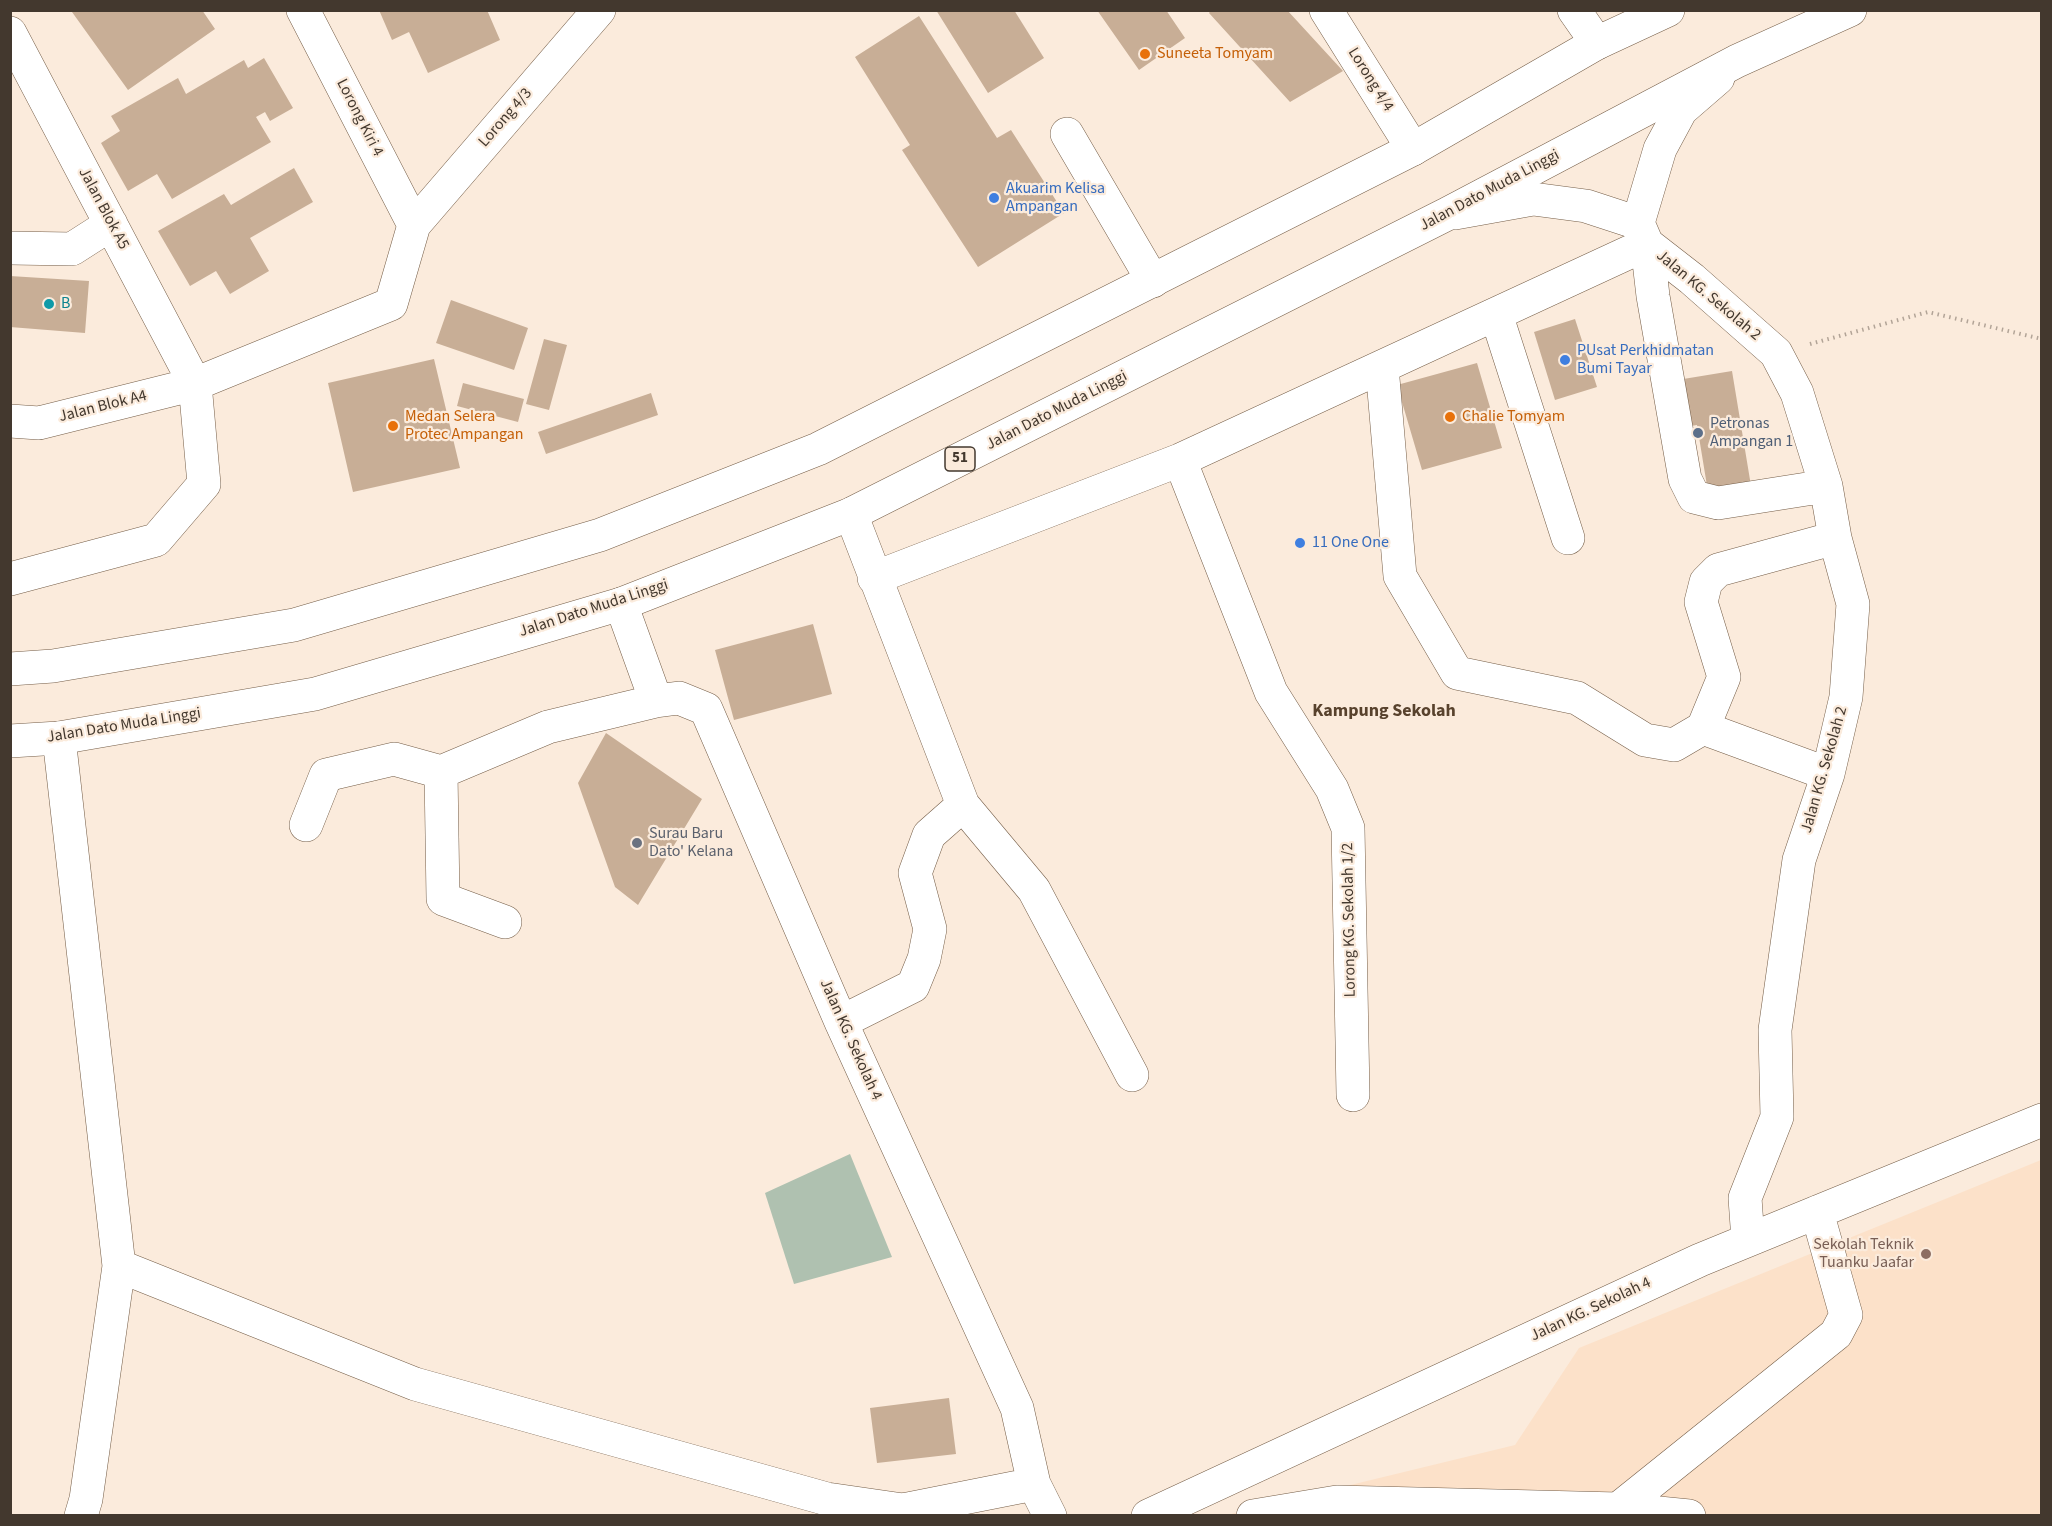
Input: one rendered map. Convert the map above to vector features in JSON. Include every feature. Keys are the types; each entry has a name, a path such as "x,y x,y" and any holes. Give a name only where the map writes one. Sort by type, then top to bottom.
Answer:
{"main road":[{"name":"Lorong Kiri 4","path":"303,10 414,225"},
{"name":"Lorong 4/3","path":"414,225 598,10"},
{"name":"Lorong 4/4","path":"1326,10 1413,149"},
{"path":"1574,10 1597,43"},
{"path":"10,669 53,666 294,625 600,535 818,449 1413,149 1597,43 1668,10"},
{"name":"Jalan Dato Muda Linggi","path":"10,741 59,738 315,694 621,604 851,514 1447,214 1737,61 1850,10"},
{"name":"Jalan Blok A5","path":"10,33 195,384"},
{"path":"1737,61 1681,110 1660,149 1642,234 1685,479 1694,497 1718,503 1826,486"},
{"path":"1067,134 1153,280"},
{"name":"Jalan KG. Sekolah 2","path":"1447,214 1533,199 1586,206 1642,234 1776,353 1797,393 1826,486 1835,538 1853,604 1846,697 1828,774 1799,860 1775,1030 1777,1117 1745,1198 1748,1240"},
{"path":"10,248 72,249 111,224"},
{"name":"Jalan Blok A4","path":"10,421 39,423 195,384 391,304 414,225"},
{"path":"874,578 1180,460 1496,314 1642,234"},
{"path":"1496,314 1568,538"},
{"path":"1382,367 1400,576 1457,673 1577,698 1645,740 1674,745 1703,728 1724,677 1701,602 1706,582 1718,570 1835,538"},
{"path":"10,579 156,540 204,484 195,384"},
{"name":"Lorong KG. Sekolah 1/2","path":"1180,460 1272,692 1332,789 1348,828 1353,1095"},
{"path":"851,514 963,805 1034,890 1132,1075"},
{"path":"621,604 656,701"},
{"name":"Jalan KG. Sekolah 4","path":"441,772 548,727 656,701 679,698 706,709 841,1022 1017,1408 1034,1484 1050,1515"},
{"path":"1703,728 1828,774"},
{"path":"59,738 119,1266 86,1499 81,1515"},
{"path":"306,825 326,775 394,759 441,772 443,899 505,922"},
{"path":"841,1022 913,986 924,959 930,929 915,873 929,835 963,805"},
{"name":"Jalan KG. Sekolah 4","path":"1148,1515 1700,1260 2042,1119"},
{"path":"1617,1512 1836,1334 1845,1315 1817,1212"},
{"path":"119,1266 415,1384 827,1499 903,1510 1034,1484"},
{"path":"1252,1515 1337,1502 1689,1515"}],"path":[{"path":"1776,353 1928,312 2042,339"}],"shaded area":[{"name":"Sekolah Teknik Tuanku Jaafar","path":"2041,1160 2041,1515 1223,1516 1515,1445 1579,1348"}],"green space":[{"path":"850,1154 892,1257 794,1284 765,1193"}],"building":[{"path":"75,10 202,10 215,29 128,90 72,12"},
{"path":"379,10 487,10 500,40 428,73 409,32 392,40"},
{"path":"936,10 1014,10 1044,58 988,93"},
{"name":"Suneeta Tomyam","path":"1097,10 1166,10 1185,38 1139,70"},
{"path":"1211,10 1287,10 1343,71 1290,102 1209,13"},
{"path":"919,16 997,138 1011,130 1064,213 978,267 902,150 910,145 855,57"},
{"path":"264,58 293,108 270,121 265,112 256,117 271,142 172,199 157,174 128,191 101,143 120,131 111,116 178,78 186,94 244,60 248,68"},
{"path":"294,168 313,202 250,238 269,271 230,294 216,271 190,286 158,231 224,194 231,205"},
{"name":"B","path":"10,276 89,281 85,333 10,327"},
{"path":"451,300 528,328 514,370 436,343"},
{"name":"PUsat Perkhidmatan Bumi Tayar","path":"1575,319 1597,387 1555,400 1534,332"},
{"path":"544,339 567,345 549,410 526,404"},
{"name":"Medan Selera Protec Ampangan","path":"434,359 460,468 353,492 328,383"},
{"name":"Chalie Tomyam","path":"1477,363 1502,448 1422,470 1397,385"},
{"path":"1732,371 1753,498 1710,504 1697,425 1666,430 1659,383"},
{"path":"463,383 524,399 518,422 457,406"},
{"path":"651,393 658,415 546,454 538,432"},
{"path":"813,624 832,694 734,720 715,650"},
{"name":"Surau Baru Dato' Kelana","path":"606,733 702,799 638,905 615,887 578,783"},
{"path":"949,1398 956,1454 877,1463 870,1408"}],"place":[{"name":"Suneeta Tomyam","path":"1145,54"},
{"name":"Akuarim Kelisa Ampangan","path":"994,198"},
{"name":"B","path":"49,304"},
{"name":"PUsat Perkhidmatan Bumi Tayar","path":"1565,360"},
{"name":"Chalie Tomyam","path":"1450,417"},
{"name":"Medan Selera Protec Ampangan","path":"393,426"},
{"name":"Petronas Ampangan 1","path":"1698,433"},
{"name":"11 One One","path":"1300,543"},
{"name":"Surau Baru Dato' Kelana","path":"637,843"},
{"name":"Sekolah Teknik Tuanku Jaafar","path":"1926,1254"}],"district":[{"name":"Kampung Sekolah","path":"1384,712"}]}
